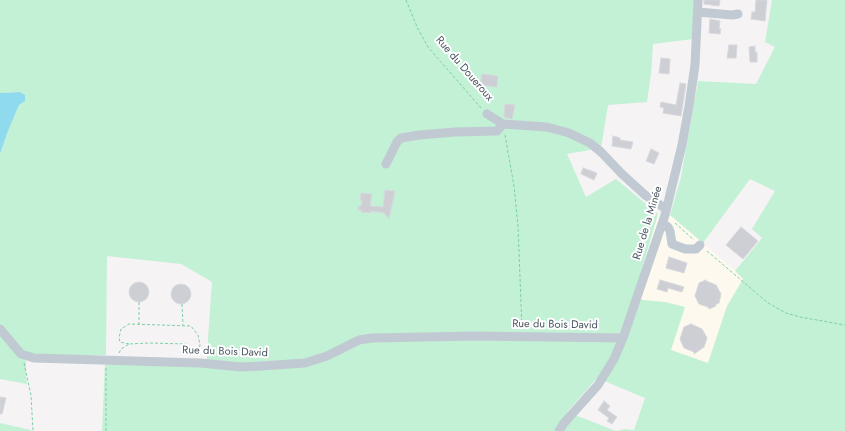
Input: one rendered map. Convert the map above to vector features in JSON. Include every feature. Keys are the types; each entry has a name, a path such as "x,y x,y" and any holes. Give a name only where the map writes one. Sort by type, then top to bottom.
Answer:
{"street":[{"name":"Rue de la Minée","path":"559,431 564,423 598,385 614,359 624,338 665,216 682,145 689,106 695,64 698,0"},
{"path":"698,12 732,15 738,14"},
{"name":"Rue du Doueroux","path":"487,114 505,125 547,127 569,133 590,142 665,216"},
{"path":"386,164 397,142 401,138 455,132 497,131 505,125"},
{"path":"665,216 670,231 672,244 685,249 696,249 700,245"},
{"path":"0,329 21,354"},
{"name":"Rue du Bois David","path":"21,354 34,358 200,363 241,367 306,363 327,356 359,340 372,338 474,336 624,338"}],"path":[{"name":"Rue du Doueroux","path":"406,0 428,48 487,114"},
{"path":"505,125 504,132 514,186 518,226 522,337"},
{"path":"665,216 768,303 786,313 845,325"},
{"path":"139,302 139,324"},
{"path":"182,304 183,325"},
{"path":"195,351 199,349 200,345 198,335 191,326 129,324 121,329 119,338 120,342 129,344 186,344 195,351 200,363"},
{"path":"106,431 111,360 121,349 129,344"},
{"path":"21,354 31,395 33,431"}],"shaded area":[{"path":"658,214 670,215 744,278 727,306 708,364 671,350 644,301 633,299"}],"green space":[{"path":"0,0 694,0 693,39 653,44 647,102 608,105 601,148 567,154 586,197 616,179 658,214 633,299 665,302 685,307 671,350 708,363 727,306 743,279 735,271 762,238 752,229 775,191 750,179 703,243 670,215 681,177 698,81 756,84 775,47 765,42 772,0 845,0 845,431 616,431 102,431 105,362 206,367 212,282 181,264 107,256 106,355 33,355 26,360 27,384 0,379 0,154 19,105 25,100 20,92 0,93","holes":["597,378 645,398 634,430 625,429 616,431 567,412"]},
{"path":"0,423 31,430 31,431 0,431"}],"water":[{"path":"20,92 25,95 25,101 19,105 0,154 0,93"}],"building":[{"path":"704,0 720,0 719,6 704,4"},
{"path":"756,0 767,0 765,21 751,19 752,12 755,12"},
{"path":"710,19 720,21 720,34 709,33"},
{"path":"729,45 737,45 736,58 727,58"},
{"path":"755,46 755,52 757,52 757,62 750,62 749,47"},
{"path":"661,58 670,59 669,74 659,73"},
{"path":"482,74 498,76 497,87 480,85"},
{"path":"680,83 686,84 681,116 663,113 664,108 660,107 661,102 676,105"},
{"path":"505,104 515,105 512,119 504,117"},
{"path":"613,136 620,138 620,140 633,142 631,149 612,146"},
{"path":"651,149 659,153 654,164 646,161"},
{"path":"583,168 597,173 594,180 581,174"},
{"path":"385,190 395,191 389,219 384,213 371,211 371,213 361,212 361,210 358,210 359,206 361,206 361,193 372,194 370,206 383,207"},
{"path":"741,227 758,241 743,259 726,245"},
{"path":"669,257 687,263 684,273 666,268"},
{"path":"660,280 684,287 682,292 668,288 667,292 657,289"},
{"path":"706,280 716,285 721,294 719,303 709,309 708,307 699,304 695,296 699,283"},
{"path":"135,282 143,282 149,288 149,296 143,302 135,302 129,296 129,288"},
{"path":"177,284 185,284 191,290 191,298 185,304 177,304 171,298 171,290"},
{"path":"691,324 702,329 707,338 704,347 694,354 694,352 684,348 680,339 684,327"},
{"path":"0,397 6,398 2,414 0,414"},
{"path":"604,401 610,406 607,410 617,417 612,424 607,421 609,418 598,410"}]}
